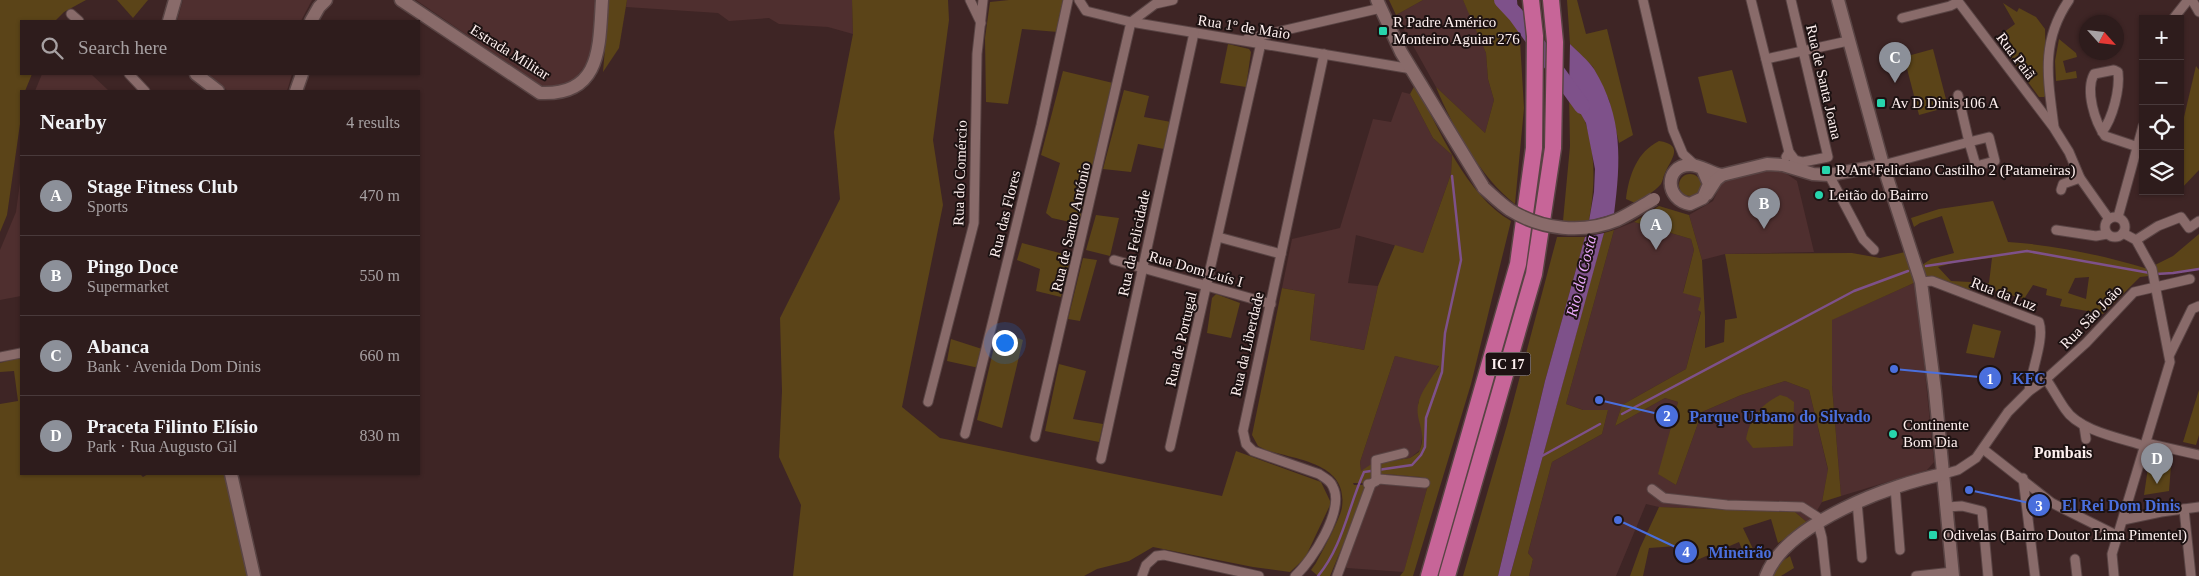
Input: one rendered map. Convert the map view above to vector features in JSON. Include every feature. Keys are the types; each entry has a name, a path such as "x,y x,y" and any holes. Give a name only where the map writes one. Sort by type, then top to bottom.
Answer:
{"highway":[{"name":"IC 17","path":"1429,576 1518,264 1534,148 1535,36 1531,0"},
{"name":"IC 17","path":"1447,576 1534,274 1553,148 1555,42 1551,0"}],"street":[{"path":"169,20 175,0"},
{"path":"312,20 319,7 326,0"},
{"name":"Estrada Militar","path":"402,0 540,93 558,94 578,86 593,68 598,52 602,0"},
{"path":"970,0 981,23"},
{"name":"Rua do Comércio","path":"928,402 974,223 977,54 983,0"},
{"name":"Rua das Flores","path":"965,434 1041,125 1068,0"},
{"name":"Rua 1º de Maio","path":"1079,0 1086,11 1131,22 1412,69"},
{"path":"1131,22 1155,4 1173,0"},
{"path":"1643,0 1673,130 1680,148 1687,159 1701,168 1709,184 1707,194"},
{"path":"1751,0 1789,152 1788,166"},
{"name":"Rua de Santa Joana","path":"1789,152 1795,160 1804,162 1828,157 1791,0"},
{"path":"1838,0 1883,165 1921,282 1936,391 1953,574 1916,576"},
{"path":"2054,128 2048,54 2055,24 2069,0"},
{"path":"2176,15 2188,0"},
{"path":"2192,0 2199,12"},
{"path":"1902,18 1950,6 1958,1"},
{"name":"Rua Paiã","path":"1958,1 2054,128 2069,152 2080,178 2108,219"},
{"path":"1243,40 1379,4 1401,52 1484,188 1509,210 1535,222 1563,228 1604,225 1619,219 1656,198 1674,174 1688,165 1722,175"},
{"path":"71,14 77,20"},
{"name":"Rua de Santo António","path":"1035,438 1131,22"},
{"name":"Rua da Felicidade","path":"1101,459 1194,33"},
{"path":"1766,60 1848,41"},
{"name":"Rua de Portugal","path":"1170,447 1261,44"},
{"name":"Rua da Liberdade","path":"1296,576 1309,563 1319,546 1334,510 1335,493 1332,484 1319,474 1258,454 1249,448 1244,440 1243,426 1324,54"},
{"path":"2102,132 2108,121 2117,90 2118,72 2114,70 2094,74 2090,84 2096,119 2102,132 2110,139 2138,147"},
{"path":"130,75 145,90"},
{"path":"197,75 217,90"},
{"path":"296,90 302,75"},
{"path":"1656,198 1673,198 1681,202 1695,203 1707,194 1710,186 1722,175 1767,164 1788,166 1813,174 1829,175 1883,165 1969,142 1958,95"},
{"path":"2118,217 2139,143"},
{"path":"1680,148 1672,191 1681,202"},
{"path":"1829,175 1863,239 1874,250"},
{"path":"2061,190 2063,184 2080,178"},
{"path":"2107,234 2105,228 2108,219 2118,217"},
{"path":"2118,217 2125,224 2123,233"},
{"path":"2136,240 2158,226 2181,218 2189,228 2199,222"},
{"path":"2056,230 2096,236 2107,234 2113,237 2123,233"},
{"path":"2114,576 2112,554 2170,362 2170,354 2152,273 2136,240 2123,233"},
{"path":"1218,237 1281,254"},
{"name":"Rua Dom Luís I","path":"1114,260 1271,304"},
{"name":"Rua São João","path":"1944,474 1969,465 1983,449 2008,412 2029,391 2046,379 2086,343 2134,292 2190,279"},
{"name":"Rua da Luz","path":"1921,282 1932,281 2039,322 2042,331 2029,391"},
{"path":"2170,354 2192,310 2199,306"},
{"path":"0,357 20,353"},
{"path":"2046,379 2058,395 2065,410 2084,426 2146,445 2199,455"},
{"path":"2084,426 2086,439"},
{"path":"1983,449 2023,478 2052,503 2118,536"},
{"path":"1337,576 1373,481 1376,463 1379,458 1404,453"},
{"path":"1766,576 1770,566 1780,554 1832,513 1895,487 1922,478 1944,474"},
{"path":"231,475 254,576"},
{"path":"2023,478 2035,576"},
{"path":"1373,481 1379,479 1425,483"},
{"path":"1895,487 1900,550"},
{"path":"1652,489 1664,498 1727,504 1802,506 1820,522 1826,576"},
{"path":"1858,502 1862,558"},
{"path":"1947,507 1962,506 1982,512 1988,576"},
{"path":"2123,520 2199,507"},
{"path":"2184,509 2191,576"},
{"path":"1142,576 1146,565 1156,556 1182,559 1259,576"},
{"path":"2075,559 2077,576"}],"shaded area":[{"path":"0,0 86,0 64,12 56,20 20,20 20,75 32,75 25,90 20,90 20,124 7,215 0,232"},
{"path":"117,0 148,0 133,18"},
{"path":"183,0 312,0 302,20 177,20"},
{"path":"416,0 595,0 592,45 587,63 574,80 560,87 547,88"},
{"path":"609,0 627,0 619,48 603,72"},
{"path":"627,0 852,0 853,34 828,27 779,24 769,18 729,21 718,13 626,7"},
{"path":"852,0 948,0 949,20 933,140 943,205 902,407 940,438 1222,496 1236,451 1321,482 1331,503 1305,558 1290,572 1253,567 1153,547 1129,561 1097,569 1084,576 793,576 801,505 779,457 782,391 780,318 840,199 834,132 853,34"},
{"path":"1063,0 1058,32 1022,29 1008,104 986,102 985,38 990,2"},
{"path":"1389,0 1423,0 1396,15"},
{"path":"1423,0 1463,0 1472,18 1486,53 1488,79 1494,100 1485,133 1436,87 1396,15"},
{"path":"1463,0 1495,0 1519,24 1524,108 1515,204 1502,193 1479,166 1450,118 1436,87 1485,133 1494,100 1488,79 1486,53"},
{"path":"1567,0 1577,0 1586,34 1607,29 1633,135 1619,143 1609,100 1593,67 1570,44"},
{"path":"2003,3 2017,12 2019,8 2036,17 2045,29 2047,94 2044,97 2039,97 1996,38 2015,24"},
{"path":"2059,39 2076,53 2077,57 2063,61 2066,73 2076,71 2077,78 2056,81 2055,61"},
{"path":"1228,44 1249,49 1251,52 1246,87 1220,83"},
{"path":"1933,49 1948,107 1919,115 1904,57"},
{"path":"2196,66 2199,70 2199,170 2184,186 2184,150 2184,117"},
{"path":"1732,70 1747,123 1707,113 1698,77"},
{"path":"1063,71 1113,83 1079,224 1052,218 1046,213 1060,163 1041,155"},
{"path":"42,75 92,75 108,90 35,90"},
{"path":"207,75 292,75 287,90 227,90"},
{"path":"1415,85 1444,141 1467,178 1495,210 1511,221 1471,384 1413,576 1400,576 1404,571 1428,485 1421,485 1420,477 1378,475 1378,463 1410,458 1419,452 1422,433 1418,417 1419,400 1439,366 1395,356 1360,462 1361,471 1373,463 1373,475 1368,483 1353,483 1354,485 1368,485 1330,576 1318,576 1311,570 1331,535 1342,507 1342,492 1337,481 1329,472 1318,466 1258,446 1252,435 1282,288 1315,294 1310,340 1364,350 1378,286 1395,245 1423,253 1451,174 1452,155 1433,138 1410,94"},
{"path":"1124,90 1149,96 1144,117 1171,122 1164,149 1138,144 1131,172 1103,169"},
{"path":"1402,92 1410,94 1433,138 1452,155 1451,174 1423,253 1356,235 1348,283 1378,286 1364,350 1310,340 1315,294 1282,288 1292,239 1340,228 1373,119 1391,122"},
{"path":"1569,93 1585,120 1592,148 1594,172 1589,221 1563,221 1570,146"},
{"path":"1659,141 1667,143 1674,149 1673,158 1661,184 1635,203 1626,199 1629,181 1635,165 1645,151"},
{"path":"1781,170 1797,181 1814,252 1725,254 1702,260 1689,215 1713,201 1720,186 1728,178 1758,171"},
{"path":"1686,174 1694,174 1701,181 1701,189 1694,196 1686,196 1679,189 1679,181"},
{"path":"20,182 20,296 0,300 0,250 16,212"},
{"path":"1993,201 2008,242 2061,248 2113,259 2148,269 2149,276 2140,277 2103,314 2060,306 2062,299 2046,295 2047,289 2033,285 2024,299 1974,284 1969,290 1926,278 1922,265 1931,259 1954,253 1942,216 1920,223 1914,227 1911,218 1939,209","holes":["1992,258 1989,283 1951,281 1938,267 1956,262","2089,277 2086,299 2068,293 2075,278"]},
{"path":"1659,206 1689,215 1702,260 1705,348 1724,342 1725,320 1737,318 1725,254 1852,253 1880,258 1905,252 1916,282 1832,320 1832,386 1841,496 1822,502 1828,469 1809,390 1785,381 1741,395 1702,412 1676,485 1658,474 1678,402 1665,398 1615,426 1622,405 1686,369 1701,312 1698,310 1701,298 1683,293 1694,250 1691,239 1634,222"},
{"path":"1096,215 1119,218 1110,256 1086,250"},
{"path":"1634,222 1691,239 1694,250 1683,292 1701,298 1701,311 1686,369 1622,405 1615,426 1665,398 1678,402 1659,474 1676,485 1702,412 1741,395 1785,381 1809,390 1828,470 1822,502 1809,524 1795,512 1659,507 1646,504 1616,576 1529,576 1533,559 1528,553 1552,462 1602,434 1608,410 1583,410 1566,404 1614,230"},
{"path":"1614,230 1566,404 1583,410 1608,410 1602,434 1552,462 1528,553 1533,559 1529,576 1510,576 1604,233"},
{"path":"2199,234 2199,269 2155,276 2155,265 2173,256"},
{"path":"1557,237 1585,237 1545,381 1498,576 1463,576 1507,425"},
{"path":"1022,243 1071,256 1061,297 1036,291 1040,269 1017,260"},
{"path":"1083,258 1097,260 1080,321 1068,319"},
{"path":"1916,282 1934,462 1927,470 1841,496 1832,386 1831,320"},
{"path":"1216,294 1240,303 1231,338 1207,333 1212,298"},
{"path":"1973,324 2001,331 1994,358 1966,353"},
{"path":"998,330 1023,340 1002,428 977,420"},
{"path":"951,339 982,349 979,368 947,361"},
{"path":"1395,356 1439,365 1418,403 1418,413 1423,432 1420,450 1410,458 1378,463 1361,472 1360,462"},
{"path":"20,357 20,475 141,475 143,477 146,475 227,475 251,576 0,576 0,404 18,401 14,371 0,372 0,363"},
{"path":"1059,364 1086,371 1073,419 1103,424 1099,442 1045,431"},
{"path":"2199,390 2199,435 2196,445 2183,442"},
{"path":"1780,395 1794,402 1793,446 1753,448 1746,439 1753,418 1767,403"},
{"path":"2149,461 2171,466 2169,491 2144,495"},
{"path":"1386,474 1420,477 1428,485 1404,572 1347,568 1337,561 1368,483 1373,475"},
{"path":"1659,507 1795,512 1809,524 1778,543 1771,519 1743,528 1756,555 1746,559 1739,542 1690,563 1678,561 1677,546 1649,548 1643,576 1630,576 1640,548"},
{"path":"1790,556 1794,568 1781,576 1773,576 1778,564"}],"water":[{"path":"1495,0 1517,0 1519,24"},
{"path":"1570,44 1592,66 1603,87 1610,104 1618,140 1618,176 1614,214 1589,221 1594,192 1595,169 1586,123 1569,93"},
{"path":"1604,233 1510,576 1498,576 1545,381 1585,237"}],"waterway":[{"name":"Rio da Costa","path":"1502,0 1516,15 1582,106"},
{"path":"1318,576 1339,539 1364,472 1412,465 1425,447 1426,418 1442,372 1445,333 1461,260 1452,176"},
{"path":"1926,266 2027,251 2150,273"},
{"path":"2156,274 2199,269"},
{"path":"1622,414 1854,291 1908,271"},
{"path":"1542,456 1600,424"}],"place":[{"name":"R Padre Américo Monteiro Aguiar 276","path":"1383,31"},
{"name":"Abanca","path":"1895,83"},
{"name":"Av D Dinis 106 A","path":"1881,103"},
{"name":"R Ant Feliciano Castilho 2 (Patameiras)","path":"1826,170"},
{"name":"Leitão do Bairro","path":"1819,195"},
{"name":"Pingo Doce","path":"1764,229"},
{"name":"Stage Fitness Club","path":"1656,250"},
{"name":"KFC","path":"1894,369"},
{"name":"Parque Urbano do Silvado","path":"1599,400"},
{"name":"Continente Bom Dia","path":"1893,434"},
{"name":"Praceta Filinto Elísio","path":"2157,484"},
{"name":"El Rei Dom Dinis","path":"1969,490"},
{"name":"Mineirão","path":"1618,520"},
{"name":"Odivelas (Bairro Doutor Lima Pimentel)","path":"1933,535"}],"district":[{"name":"Pombais","path":"2063,452"}]}
